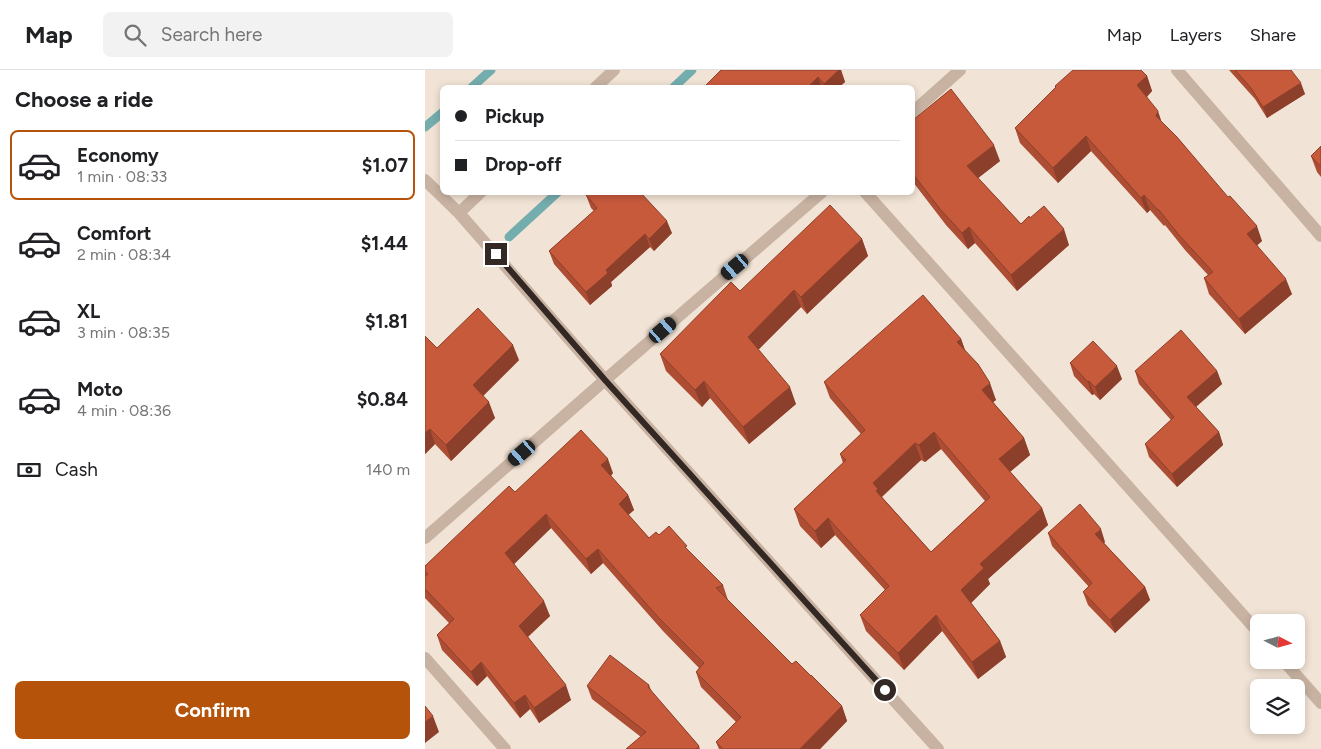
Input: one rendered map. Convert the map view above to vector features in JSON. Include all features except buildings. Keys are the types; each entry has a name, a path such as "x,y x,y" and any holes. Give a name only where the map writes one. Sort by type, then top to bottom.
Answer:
{"street":[{"path":"598,85 614,70"},
{"path":"915,110 960,70"},
{"path":"1177,70 1321,236"},
{"path":"425,180 440,194"},
{"path":"441,195 459,212 605,380 938,749"},
{"path":"459,212 478,195"},
{"path":"425,538 819,195"},
{"path":"868,195 1250,623"},
{"path":"425,658 505,749"},
{"path":"1291,669 1321,703"}],"waterway":[{"path":"474,85 491,70"},
{"path":"676,85 692,70"},
{"path":"425,127 440,114"},
{"path":"509,237 555,195"}],"route":[{"path":"496,254 605,380 885,690"}]}
